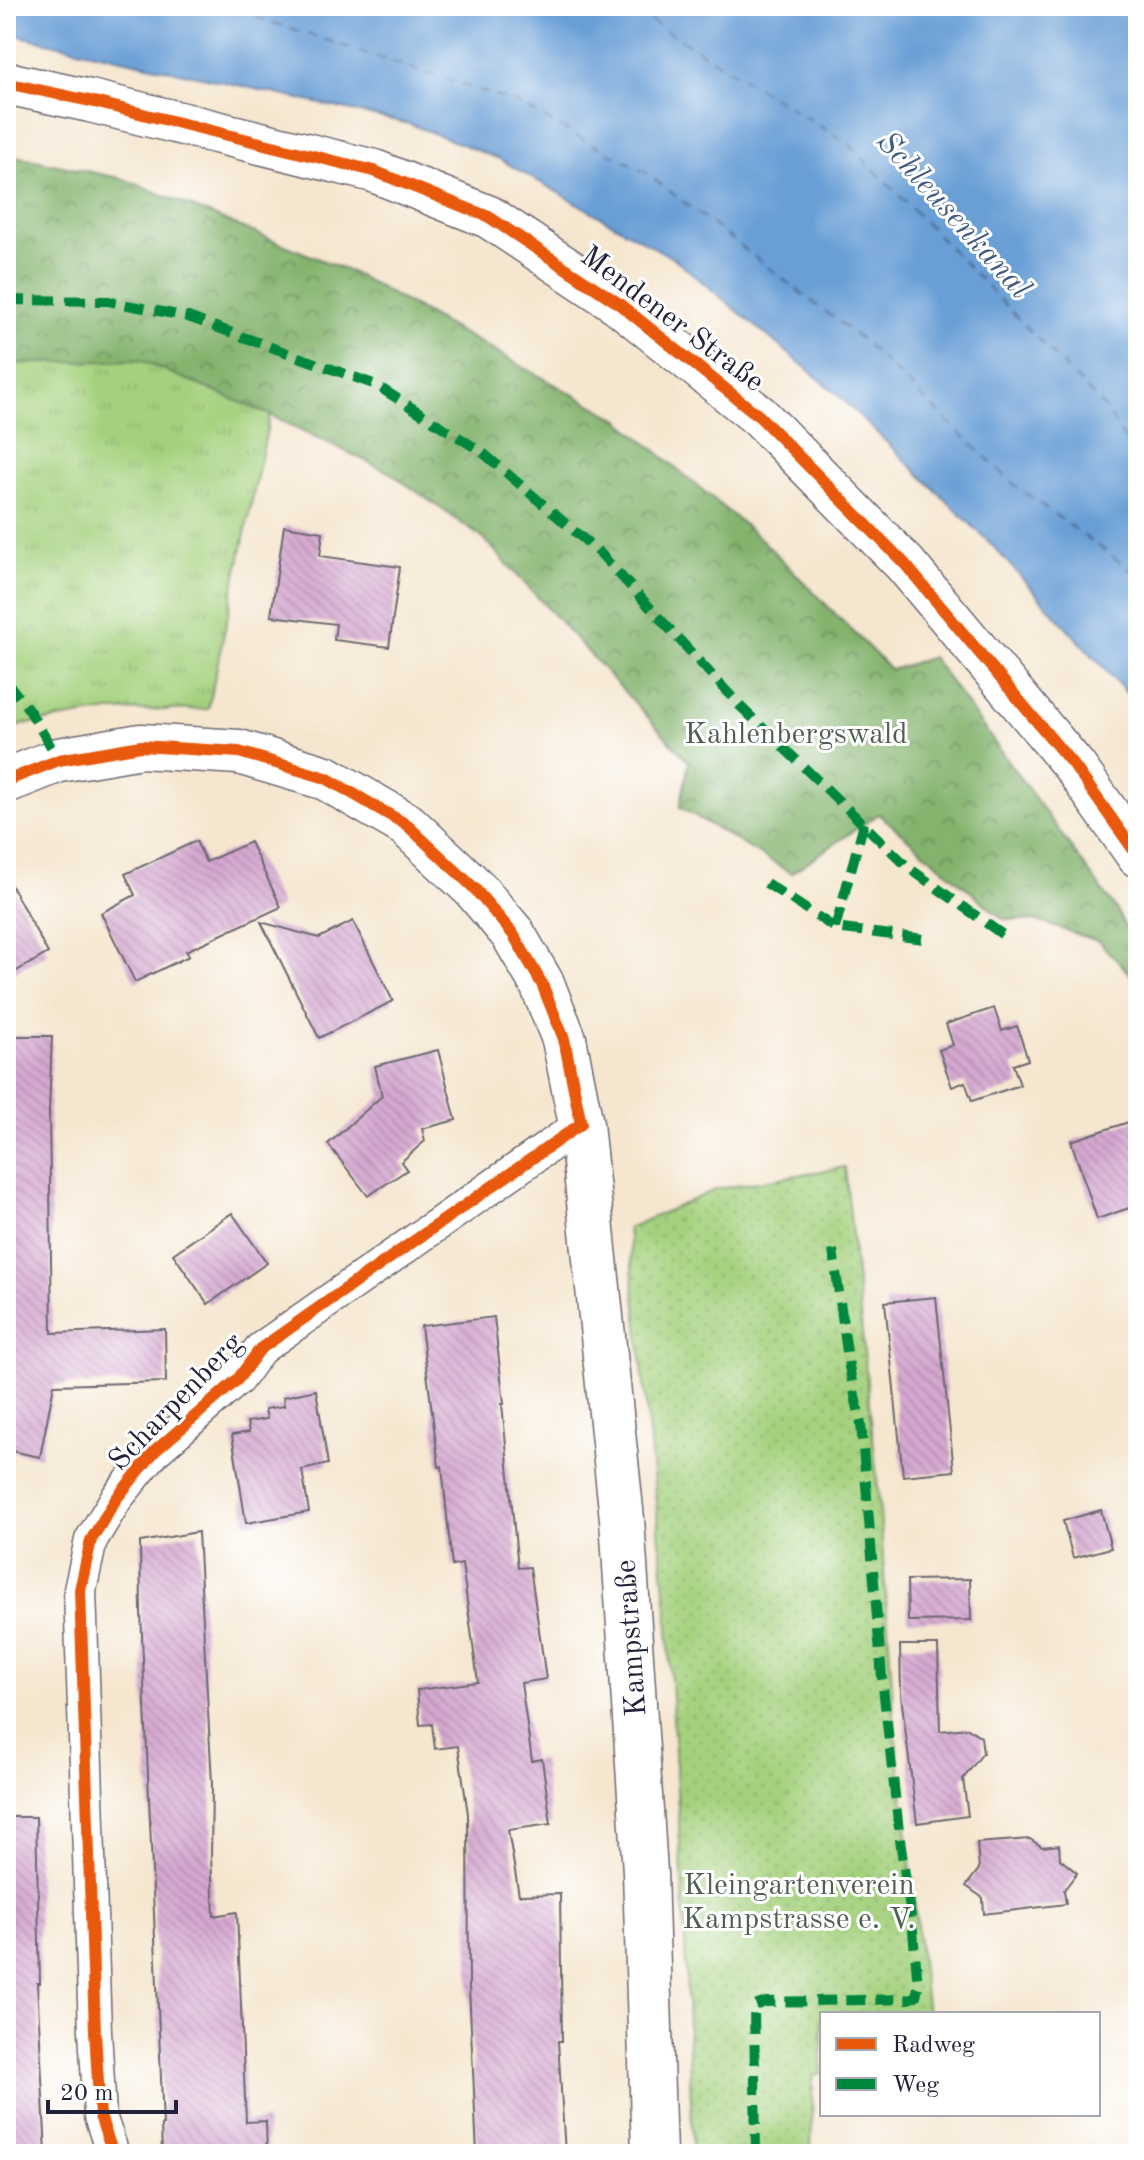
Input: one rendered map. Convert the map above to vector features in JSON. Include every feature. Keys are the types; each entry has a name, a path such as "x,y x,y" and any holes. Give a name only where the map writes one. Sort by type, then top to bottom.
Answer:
{"main road":[{"name":"Kampstraße","path":"6,781 59,760 141,746 239,752 326,778 407,825 474,888 513,934 535,972 564,1039 581,1124 622,1519 645,1872 654,2154"}],"street":[{"name":"Mendener Straße","path":"6,83 374,171 489,217 605,295 759,416 905,564 1075,767 1138,856"},
{"name":"Scharpenberg","path":"113,2154 100,2116 95,2031 80,1590 91,1540 116,1499 155,1451 238,1379 260,1349 581,1124"}],"green space":[{"name":"Kahlenbergswald","path":"6,154 124,179 353,273 618,419 761,539 891,670 932,657 1116,909 1138,952 1138,982 1098,941 1037,921 1003,919 879,814 791,873 680,807 689,762 484,539 389,472 270,415 140,360 6,364"},
{"path":"140,360 270,415 208,709 109,711 21,725 6,734 6,364"},
{"name":"Kleingartenverein Kampstrasse e. V.","path":"845,1167 879,1498 895,1730 927,2012 820,2012 820,2073 813,2075 811,2154 693,2154 667,1610 628,1228 717,1189"}],"water":[{"name":"Schleusenkanal","path":"6,6 1138,6 1138,706 991,544 836,393 676,260 499,159 410,124 6,33"}],"building":[{"path":"284,526 323,532 320,556 400,567 389,647 334,640 336,624 271,616"},
{"path":"196,841 206,862 250,842 281,907 186,951 189,956 135,982 101,913 135,895 125,874"},
{"path":"6,876 48,953 6,977"},
{"path":"353,921 393,1001 319,1038 261,922 319,938"},
{"path":"994,1008 1002,1031 1017,1026 1028,1060 1013,1065 1020,1085 972,1101 965,1082 952,1087 939,1050 953,1045 946,1024"},
{"path":"6,1036 52,1036 49,1110 52,1333 165,1329 166,1382 54,1385 40,1457 6,1450"},
{"path":"438,1050 456,1120 422,1129 425,1141 401,1162 407,1170 368,1196 328,1144 382,1096 375,1066"},
{"path":"1138,1119 1138,1205 1097,1219 1071,1141"},
{"path":"232,1213 267,1263 208,1304 173,1254"},
{"path":"936,1297 954,1471 903,1476 885,1302"},
{"path":"494,1317 518,1568 530,1567 546,1679 521,1683 532,1761 542,1759 551,1824 508,1830 519,1895 560,1894 562,2041 558,2041 565,2154 477,2154 469,1987 468,1814 458,1746 435,1749 432,1724 420,1725 417,1690 478,1682 462,1564 452,1566 442,1466 439,1467 421,1326"},
{"path":"316,1390 328,1464 302,1470 309,1512 246,1523 232,1435 249,1432 247,1422 267,1419 265,1409 284,1406 283,1397"},
{"path":"1101,1510 1111,1548 1073,1558 1063,1521"},
{"path":"198,1532 212,1783 214,1916 237,1912 246,2122 266,2121 267,2154 162,2154 140,1542"},
{"path":"970,1579 971,1620 908,1621 907,1580"},
{"path":"900,1645 938,1645 940,1731 968,1728 981,1737 983,1753 963,1779 968,1816 917,1823 901,1695"},
{"path":"6,1817 36,1817 40,1983 37,1983 46,2154 6,2154"},
{"path":"1030,1839 1042,1847 1059,1845 1060,1859 1077,1873 1064,1890 1066,1904 984,1914 983,1898 966,1886 979,1869 977,1843"}],"ferry route":[{"path":"203,6 244,13 514,102 645,172 863,341 1017,487 1138,575"},
{"path":"617,6 648,19 849,144 1105,408 1138,461"}],"marked path":[{"path":"6,300 108,301 188,317 376,385 482,452 600,553 741,707 909,868 1010,940"},
{"path":"6,681 29,710 59,760"},
{"path":"835,928 864,823"},
{"path":"766,883 835,928 924,939"},
{"path":"756,2154 754,2006 766,2002 909,1999 916,1996 918,1987 882,1678 861,1424 849,1367 833,1250"}],"cycle path":[{"path":"6,83 374,171 489,217 618,303 759,416 905,564 1075,767 1138,856"},
{"path":"6,781 59,760 141,746 239,752 326,778 407,825 474,888 513,934 542,984 564,1039 581,1124 260,1349 238,1379 155,1451 116,1499 91,1540 80,1590 95,2031 100,2116 113,2154"}]}
